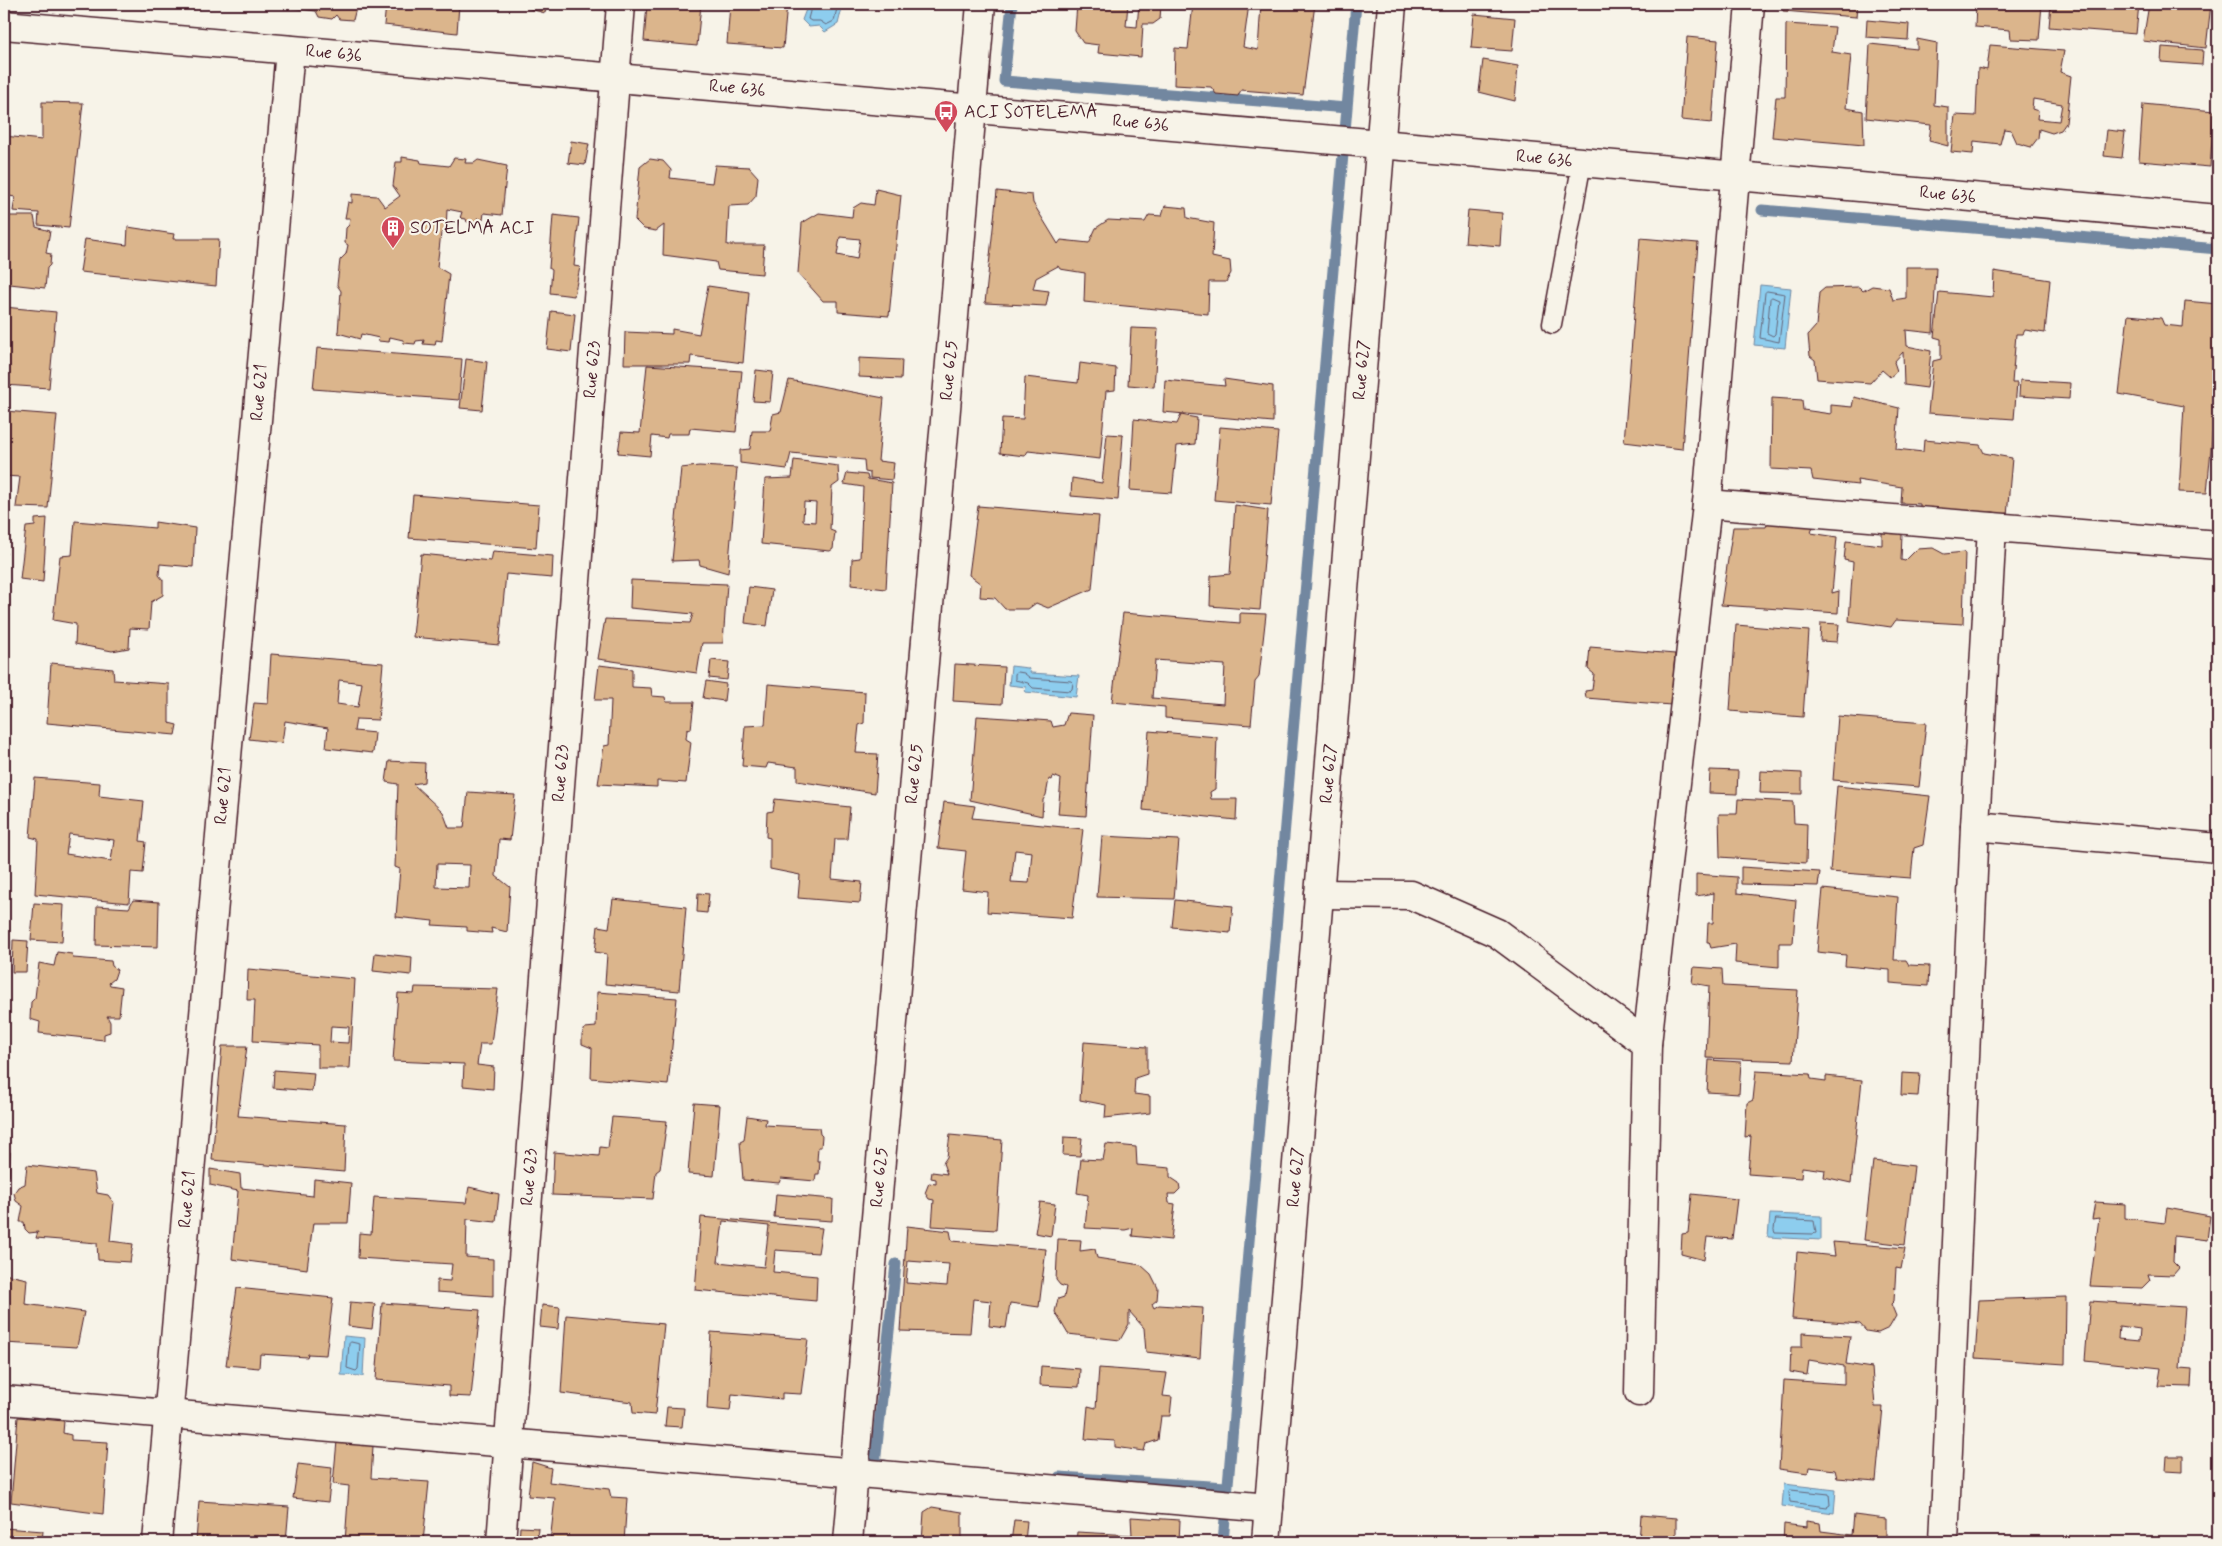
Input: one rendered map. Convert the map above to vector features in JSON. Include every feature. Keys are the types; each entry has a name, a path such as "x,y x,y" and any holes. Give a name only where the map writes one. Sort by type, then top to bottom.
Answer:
{"street":[{"name":"Rue 623","path":"501,1542 621,4"},
{"name":"Rue 625","path":"848,1542 981,4"},
{"name":"Rue 627","path":"1266,1542 1392,4"},
{"path":"1639,1392 1647,1044 1707,504 1750,4"},
{"name":"Rue 636","path":"4,25 1380,144 2218,219"},
{"name":"Rue 621","path":"157,1542 290,50"},
{"path":"1707,504 2218,545"},
{"path":"1944,1542 1975,826 1992,527"},
{"path":"1975,826 2218,848"},
{"path":"1319,894 1411,895 1480,926 1497,934 1647,1044"},
{"path":"4,1400 1269,1508"}],"lane":[{"path":"1552,324 1582,162"}],"water":[{"path":"808,4 843,4 838,24 825,32 819,26 809,27 802,20"},
{"path":"1760,285 1791,288 1785,348 1754,345"},
{"path":"1011,666 1028,668 1031,673 1079,676 1076,697 1025,692 1026,687 1009,685"},
{"path":"1770,1214 1821,1216 1821,1240 1768,1237"},
{"path":"344,1336 365,1338 363,1376 341,1375"},
{"path":"1784,1484 1836,1490 1834,1513 1782,1506"}],"building":[{"path":"293,4 357,4 353,20 339,19 336,15 332,19 319,17 316,11 292,8"},
{"path":"386,4 459,4 457,33 384,25"},
{"path":"527,4 547,4 545,13 526,8"},
{"path":"647,4 701,4 697,46 644,41"},
{"path":"730,4 787,4 783,48 727,44"},
{"path":"1077,4 1128,4 1126,26 1137,27 1139,4 1161,4 1160,19 1153,24 1143,24 1141,57 1098,53 1099,45 1083,43 1075,31"},
{"path":"1193,4 1249,4 1243,47 1258,50 1261,4 1315,4 1303,95 1241,90 1238,96 1216,94 1211,87 1174,85 1175,48 1188,49"},
{"path":"1783,4 1785,4 1785,8 1827,9 1827,4 1857,4 1856,17 1783,11"},
{"path":"1976,4 2042,4 2039,40 2011,39 2010,30 1975,27"},
{"path":"2051,4 2139,4 2136,34 2049,27"},
{"path":"2149,4 2211,4 2206,48 2143,41"},
{"path":"1474,14 1515,18 1512,51 1471,48"},
{"path":"1867,20 1909,24 1908,40 1866,37"},
{"path":"1786,24 1835,27 1832,52 1851,55 1846,108 1863,111 1864,145 1772,137 1776,97 1785,97"},
{"path":"1687,37 1718,40 1712,123 1681,120"},
{"path":"1917,39 1937,43 1934,105 1948,107 1948,146 1929,141 1931,125 1866,118 1870,44 1917,49"},
{"path":"1990,45 2064,51 2060,72 2071,76 2066,123 2061,130 2052,133 2039,129 2038,138 2031,147 2017,143 2011,130 2004,129 2000,144 1974,141 1973,154 1951,152 1955,115 1976,116 1978,68 1987,70","holes":["2033,99 2062,104 2059,121 2037,119 2038,111 2032,109"]},
{"path":"2162,47 2203,50 2202,65 2161,62"},
{"path":"1483,60 1518,66 1515,101 1479,92"},
{"path":"42,102 83,103 69,228 38,225 39,213 13,211 15,197 4,195 4,136 42,140"},
{"path":"2143,104 2214,111 2210,167 2139,161"},
{"path":"2107,130 2125,132 2122,158 2104,156"},
{"path":"571,141 589,144 585,165 568,163"},
{"name":"SOTELMA ACI","path":"402,157 420,160 421,163 449,166 454,158 466,159 465,163 474,163 478,160 507,166 502,215 484,213 483,220 477,218 478,222 467,222 466,219 460,218 462,212 447,209 446,231 441,233 437,267 449,274 442,341 436,340 435,345 423,344 424,340 416,341 415,344 404,343 403,340 390,337 389,342 378,341 379,338 361,334 360,339 338,333 341,291 337,285 340,260 346,254 348,245 345,243 346,228 349,225 350,218 345,218 348,202 352,203 352,194 377,196 385,207 400,196 393,186 396,162 402,162"},
{"path":"650,159 663,161 671,170 670,178 712,183 715,165 749,167 758,177 756,196 748,205 729,206 727,245 764,245 762,274 718,270 716,262 663,255 664,225 656,231 644,229 635,220 640,167"},
{"path":"876,189 901,195 889,316 838,312 838,301 823,301 798,273 802,223 819,213 852,217 853,208 861,203 874,205","holes":["840,237 860,239 857,259 837,255"]},
{"path":"997,191 1032,195 1033,203 1058,244 1061,240 1089,243 1096,228 1108,220 1145,222 1149,215 1162,216 1165,206 1186,208 1187,218 1214,223 1212,257 1230,261 1231,273 1226,282 1209,282 1208,314 1084,302 1085,273 1060,269 1058,266 1036,278 1033,289 1049,291 1046,306 985,303"},
{"path":"1468,210 1502,213 1500,246 1465,243"},
{"path":"553,215 579,218 574,266 580,267 574,296 550,293 552,270 549,268"},
{"path":"4,216 34,216 36,227 50,231 46,253 51,254 50,265 47,268 45,288 10,284 9,289 4,289"},
{"path":"128,227 174,234 173,239 219,239 216,286 80,272 85,239 127,245"},
{"path":"1640,238 1698,243 1682,449 1624,442"},
{"path":"1906,267 1936,267 1933,333 1906,330 1907,346 1931,351 1927,388 1904,385 1903,352 1894,362 1897,371 1890,377 1882,370 1870,383 1817,379 1815,360 1810,356 1808,335 1816,326 1819,293 1825,288 1859,287 1863,291 1872,286 1889,288 1893,300 1906,298"},
{"path":"1994,271 2050,280 2045,333 2025,330 2023,334 2016,334 2012,383 2017,383 2014,419 1928,413 1933,361 1941,359 1941,339 1934,337 1939,292 1993,297"},
{"path":"708,286 749,292 743,363 691,356 690,364 624,364 625,332 672,334 672,329 699,334"},
{"path":"2185,301 2218,304 2218,403 2215,404 2207,493 2179,492 2184,406 2119,394 2128,315 2161,318 2164,325 2183,327"},
{"path":"4,307 56,312 49,388 4,385"},
{"path":"551,311 575,314 571,352 547,349"},
{"path":"1131,328 1158,329 1154,387 1128,385"},
{"path":"317,348 462,359 459,400 313,389"},
{"path":"859,358 902,360 901,379 859,377"},
{"path":"466,359 487,362 482,410 460,408"},
{"path":"1080,363 1116,368 1115,390 1106,391 1100,459 1028,451 1025,456 1000,453 1002,418 1023,419 1025,377 1078,383"},
{"path":"647,365 742,371 736,432 690,428 689,434 668,434 667,438 652,436 650,456 618,453 621,432 640,433"},
{"path":"756,370 773,372 770,402 753,401"},
{"path":"1224,379 1273,386 1273,422 1163,412 1165,380 1225,386"},
{"path":"789,380 884,398 878,461 894,463 892,480 870,478 870,473 865,472 864,460 791,453 787,469 740,463 740,450 750,449 752,431 770,431 773,414 781,412"},
{"path":"2020,380 2070,383 2069,399 2019,396"},
{"path":"1854,397 1899,408 1896,449 1923,452 1924,440 1980,445 1984,453 2012,458 2007,516 1920,509 1920,504 1901,503 1902,487 1857,480 1858,485 1813,480 1811,471 1771,469 1772,398 1802,400 1803,410 1831,414 1831,405 1852,407"},
{"path":"4,411 57,415 48,508 16,507 20,477 4,476"},
{"path":"1181,415 1197,418 1195,444 1177,446 1172,493 1130,490 1134,419 1177,424"},
{"path":"1220,427 1278,432 1271,505 1214,500"},
{"path":"1107,434 1123,435 1118,500 1071,496 1072,478 1102,483"},
{"path":"794,460 838,466 839,482 832,487 830,530 835,532 833,549 830,551 761,544 765,479 792,478","holes":["804,502 816,503 815,522 803,521"]},
{"path":"699,466 737,468 728,573 700,565 699,560 672,561 681,468"},
{"path":"847,473 867,475 868,479 892,483 886,589 851,585 852,559 860,558 863,487 844,484"},
{"path":"413,495 539,505 536,548 409,538"},
{"path":"1235,505 1268,510 1260,610 1210,606 1211,576 1230,574"},
{"path":"978,506 1099,516 1092,589 1048,608 1036,603 1028,609 1005,609 995,598 980,597 981,584 969,575"},
{"path":"47,518 43,582 20,579 26,527 35,526 35,519"},
{"path":"1769,519 1814,522 1811,533 1837,537 1832,593 1839,591 1838,613 1721,605 1733,527 1766,527"},
{"path":"75,521 155,528 155,522 195,528 193,567 160,564 159,575 163,580 163,595 151,602 149,629 130,628 129,648 112,651 75,644 76,624 53,620 60,556 72,555"},
{"path":"4,530 8,530 6,554 4,553"},
{"path":"1882,531 1902,534 1901,560 1905,561 1917,549 1933,548 1944,554 1965,552 1963,624 1896,620 1891,627 1849,621 1853,562 1844,560 1846,541 1882,545"},
{"path":"493,551 553,556 552,578 506,574 499,645 413,637 421,554 491,561"},
{"path":"631,580 727,584 723,643 702,643 697,673 598,659 605,619 690,623 693,614 630,608"},
{"path":"749,587 772,590 767,626 745,623"},
{"path":"1123,613 1240,623 1240,613 1266,614 1259,677 1255,682 1251,725 1165,718 1165,707 1112,702","holes":["1155,660 1225,665 1223,704 1152,698"]},
{"path":"1821,623 1839,624 1837,642 1820,641"},
{"path":"1736,625 1809,631 1803,717 1730,711"},
{"path":"1590,647 1675,654 1671,705 1586,698 1585,691 1592,690 1594,674 1588,669"},
{"path":"271,654 383,663 378,720 356,719 354,731 375,733 373,753 326,748 328,728 285,721 282,743 249,739 254,703 268,704","holes":["339,680 362,683 358,707 337,704"]},
{"path":"711,660 729,662 727,680 709,678"},
{"path":"51,663 113,669 114,680 169,684 169,723 177,725 175,735 47,723"},
{"path":"955,664 1004,667 1002,704 953,701"},
{"path":"599,665 632,669 632,687 651,688 652,696 665,697 666,702 694,702 691,729 687,730 686,739 691,742 686,783 657,781 657,787 598,784 604,746 609,745 611,700 595,700"},
{"path":"706,681 726,684 724,701 703,698"},
{"path":"768,684 865,692 864,723 859,725 856,753 878,754 875,793 797,781 797,767 768,763 766,768 742,766 745,726 765,725"},
{"path":"1068,713 1093,715 1086,816 1058,814 1061,779 1053,776 1052,780 1049,779 1046,795 1043,800 1042,816 970,800 977,716 1051,721 1053,727 1064,725"},
{"path":"1838,716 1926,723 1919,787 1833,780"},
{"path":"1149,731 1217,737 1215,789 1210,792 1211,799 1237,799 1236,820 1143,810"},
{"path":"389,761 425,763 424,782 413,784 443,812 449,828 464,828 468,792 515,795 510,840 499,839 496,876 510,887 507,932 491,928 492,933 467,931 467,927 432,925 433,921 396,917 400,869 395,867 398,784 386,782","holes":["437,864 470,865 469,888 436,887"]},
{"path":"1710,770 1738,771 1737,794 1709,793"},
{"path":"1761,771 1802,773 1802,794 1760,793"},
{"path":"35,778 100,783 99,796 144,801 140,841 146,842 143,873 131,872 129,903 35,894 38,839 30,837","holes":["69,834 114,840 111,861 66,854"]},
{"path":"1837,786 1930,796 1923,845 1914,848 1911,878 1830,872"},
{"path":"775,799 850,807 847,839 835,839 832,879 862,882 860,903 798,898 800,875 770,869 770,838 766,837 767,812 773,811"},
{"path":"1738,799 1793,802 1794,823 1807,824 1806,863 1720,857 1719,814 1737,814"},
{"path":"944,802 975,806 972,818 1083,829 1072,918 987,912 988,892 962,889 966,851 938,848","holes":["1015,850 1032,852 1029,883 1011,882"]},
{"path":"1102,836 1179,840 1174,899 1097,897"},
{"path":"1741,867 1820,872 1818,886 1741,884"},
{"path":"1696,874 1737,877 1737,893 1796,900 1793,943 1779,943 1779,967 1735,963 1736,944 1711,948 1709,942 1707,942 1708,923 1713,923 1714,893 1696,896"},
{"path":"1823,889 1898,897 1894,960 1906,960 1909,965 1929,966 1928,986 1890,983 1890,970 1845,966 1846,955 1817,952"},
{"path":"698,893 709,894 707,913 697,912"},
{"path":"613,899 686,907 679,991 605,984 607,954 595,952 598,926 609,928"},
{"path":"133,900 159,902 158,947 96,945 97,906 129,908"},
{"path":"1175,900 1233,906 1230,933 1172,927"},
{"path":"34,903 64,905 62,942 31,940"},
{"path":"13,940 28,941 26,972 12,972"},
{"path":"4,941 10,941 9,955 4,955"},
{"path":"57,952 72,954 73,958 111,961 112,966 117,970 114,979 109,983 110,985 122,987 119,1016 107,1016 110,1022 110,1032 104,1034 104,1040 39,1033 40,1022 30,1019 31,1002 35,998 39,963 54,966"},
{"path":"375,953 412,957 411,975 373,971"},
{"path":"1694,967 1722,969 1723,986 1798,990 1793,1061 1706,1058 1709,986 1692,983"},
{"path":"248,969 355,979 350,1068 318,1068 318,1045 253,1041 255,1000 247,1000","holes":["331,1026 349,1027 348,1043 330,1042"]},
{"path":"415,987 498,989 491,1044 480,1044 477,1065 494,1067 493,1089 463,1086 464,1064 393,1061 398,993 414,994"},
{"path":"597,992 677,998 668,1085 591,1078 592,1048 582,1044 582,1035 585,1028 596,1027"},
{"path":"1084,1042 1147,1047 1147,1074 1135,1078 1134,1094 1150,1096 1150,1113 1105,1118 1106,1105 1080,1100"},
{"path":"222,1046 247,1046 238,1116 346,1124 344,1172 212,1160"},
{"path":"1709,1060 1741,1062 1739,1094 1707,1092"},
{"path":"274,1070 314,1073 312,1091 273,1088"},
{"path":"1756,1071 1810,1074 1811,1079 1826,1081 1826,1076 1862,1080 1851,1183 1824,1177 1825,1170 1802,1167 1801,1178 1748,1174 1751,1136 1745,1137 1747,1103 1753,1100"},
{"path":"1902,1073 1920,1074 1918,1096 1901,1095"},
{"path":"694,1103 720,1105 714,1176 688,1174"},
{"path":"747,1116 766,1119 765,1125 819,1128 822,1136 821,1147 818,1147 817,1161 820,1161 819,1174 816,1174 815,1181 781,1178 779,1183 743,1180 740,1142 744,1140"},
{"path":"612,1117 667,1121 660,1169 656,1172 653,1199 552,1195 554,1152 599,1156 600,1147 608,1148"},
{"path":"950,1135 1002,1140 996,1230 932,1226 934,1200 929,1199 925,1193 929,1183 936,1184 936,1179 931,1178 932,1172 947,1174 943,1163 947,1157"},
{"path":"1064,1137 1082,1138 1080,1156 1063,1155"},
{"path":"1106,1144 1136,1147 1137,1165 1170,1168 1170,1177 1179,1183 1180,1189 1175,1194 1168,1194 1169,1203 1175,1204 1171,1240 1132,1236 1133,1228 1125,1230 1085,1228 1088,1195 1077,1193 1081,1159 1103,1160"},
{"path":"4,1151 10,1152 9,1176 4,1176"},
{"path":"1873,1161 1914,1166 1905,1245 1864,1240"},
{"path":"27,1165 94,1173 97,1193 108,1195 114,1203 110,1241 133,1244 130,1262 98,1260 97,1243 36,1238 38,1232 29,1233 25,1229 24,1222 20,1222 23,1206 16,1201 14,1193 18,1187 25,1184"},
{"path":"210,1169 240,1174 241,1188 313,1196 314,1179 351,1183 348,1223 313,1223 307,1269 232,1259 238,1191 210,1185"},
{"path":"469,1187 499,1194 496,1222 467,1219 466,1257 493,1259 493,1296 437,1292 437,1280 450,1281 452,1264 358,1258 359,1233 371,1234 374,1197 466,1203"},
{"path":"776,1194 833,1199 832,1221 774,1217"},
{"path":"1692,1194 1737,1199 1732,1239 1707,1237 1704,1260 1681,1254 1682,1234 1688,1233"},
{"path":"1040,1202 1055,1204 1051,1236 1035,1233"},
{"path":"2095,1202 2125,1204 2125,1218 2165,1223 2167,1208 2210,1216 2207,1240 2174,1236 2173,1262 2179,1268 2173,1275 2148,1274 2150,1280 2142,1288 2090,1286 2099,1218 2092,1219"},
{"path":"701,1217 822,1228 818,1253 775,1250 773,1272 817,1276 816,1301 695,1290","holes":["723,1221 769,1226 764,1267 718,1262"]},
{"path":"907,1226 950,1231 952,1241 1046,1249 1039,1307 1010,1303 1006,1328 989,1326 991,1301 973,1299 970,1333 900,1331","holes":["908,1261 949,1264 947,1286 906,1283"]},
{"path":"1058,1239 1081,1240 1080,1251 1095,1249 1097,1258 1141,1265 1151,1274 1158,1288 1157,1300 1152,1304 1154,1308 1159,1305 1203,1308 1200,1358 1146,1352 1144,1328 1129,1311 1129,1324 1120,1340 1068,1334 1055,1312 1058,1299 1064,1297 1066,1287 1060,1285 1056,1280"},
{"path":"1833,1242 1905,1248 1901,1269 1896,1268 1894,1301 1891,1304 1896,1316 1889,1328 1878,1333 1866,1331 1860,1324 1792,1319 1797,1252 1835,1256"},
{"path":"4,1274 27,1279 25,1304 84,1312 77,1347 4,1343"},
{"path":"237,1288 333,1298 326,1355 308,1354 307,1357 260,1354 259,1368 226,1365"},
{"path":"2066,1297 2065,1364 1975,1358 1979,1300"},
{"path":"2090,1301 2185,1307 2180,1368 2192,1369 2191,1387 2158,1386 2161,1368 2085,1360","holes":["2119,1326 2140,1329 2139,1341 2118,1339"]},
{"path":"350,1302 375,1304 372,1329 348,1326"},
{"path":"382,1303 480,1310 471,1397 449,1396 449,1386 376,1380"},
{"path":"542,1305 560,1307 558,1329 540,1327"},
{"path":"566,1315 664,1324 655,1415 633,1413 632,1402 561,1393"},
{"path":"711,1332 808,1339 801,1394 782,1393 782,1399 732,1394 730,1411 707,1409"},
{"path":"1802,1333 1850,1336 1846,1364 1872,1368 1875,1407 1883,1407 1876,1481 1837,1478 1835,1470 1809,1467 1808,1473 1779,1469 1784,1380 1844,1384 1844,1366 1809,1360 1807,1375 1790,1372 1791,1347 1802,1347"},
{"path":"1041,1366 1080,1369 1079,1387 1040,1385"},
{"path":"1099,1368 1167,1373 1163,1396 1172,1397 1170,1416 1161,1416 1158,1440 1146,1444 1144,1451 1115,1447 1115,1441 1085,1439 1088,1406 1096,1408"},
{"path":"667,1407 684,1408 682,1427 665,1426"},
{"path":"18,1417 64,1421 63,1433 71,1435 71,1440 108,1442 103,1514 11,1502"},
{"path":"337,1441 373,1446 371,1478 429,1482 423,1542 345,1542 349,1486 333,1484"},
{"path":"2167,1456 2183,1456 2183,1472 2166,1471"},
{"path":"532,1462 551,1468 549,1482 609,1489 611,1497 627,1498 624,1542 550,1542 555,1498 528,1496"},
{"path":"298,1464 332,1468 328,1502 293,1498"},
{"path":"199,1501 289,1507 286,1542 196,1542"},
{"path":"932,1507 962,1512 962,1542 922,1542 924,1512"},
{"path":"1641,1515 1676,1518 1676,1542 1639,1542"},
{"path":"1854,1515 1886,1519 1886,1542 1783,1542 1784,1524 1806,1527 1806,1521 1820,1523 1821,1531 1852,1535"},
{"path":"1131,1517 1180,1520 1179,1542 1150,1538 1149,1542 1076,1542 1077,1532 1132,1535"},
{"path":"1014,1520 1027,1521 1025,1542 1011,1542"},
{"path":"520,1527 538,1528 537,1542 519,1542"},
{"path":"4,1528 43,1531 42,1542 4,1542"}],"waterway":[{"path":"1012,4 1004,81 1347,108 1223,1542"},
{"path":"1347,108 1356,4"},
{"path":"1762,210 2218,249"},
{"path":"885,1465 875,1465 896,1264"},
{"path":"1059,1477 1227,1487"}],"place":[{"name":"ACI SOTELEMA","path":"946,133"},
{"name":"SOTELMA ACI","path":"393,249"}]}
